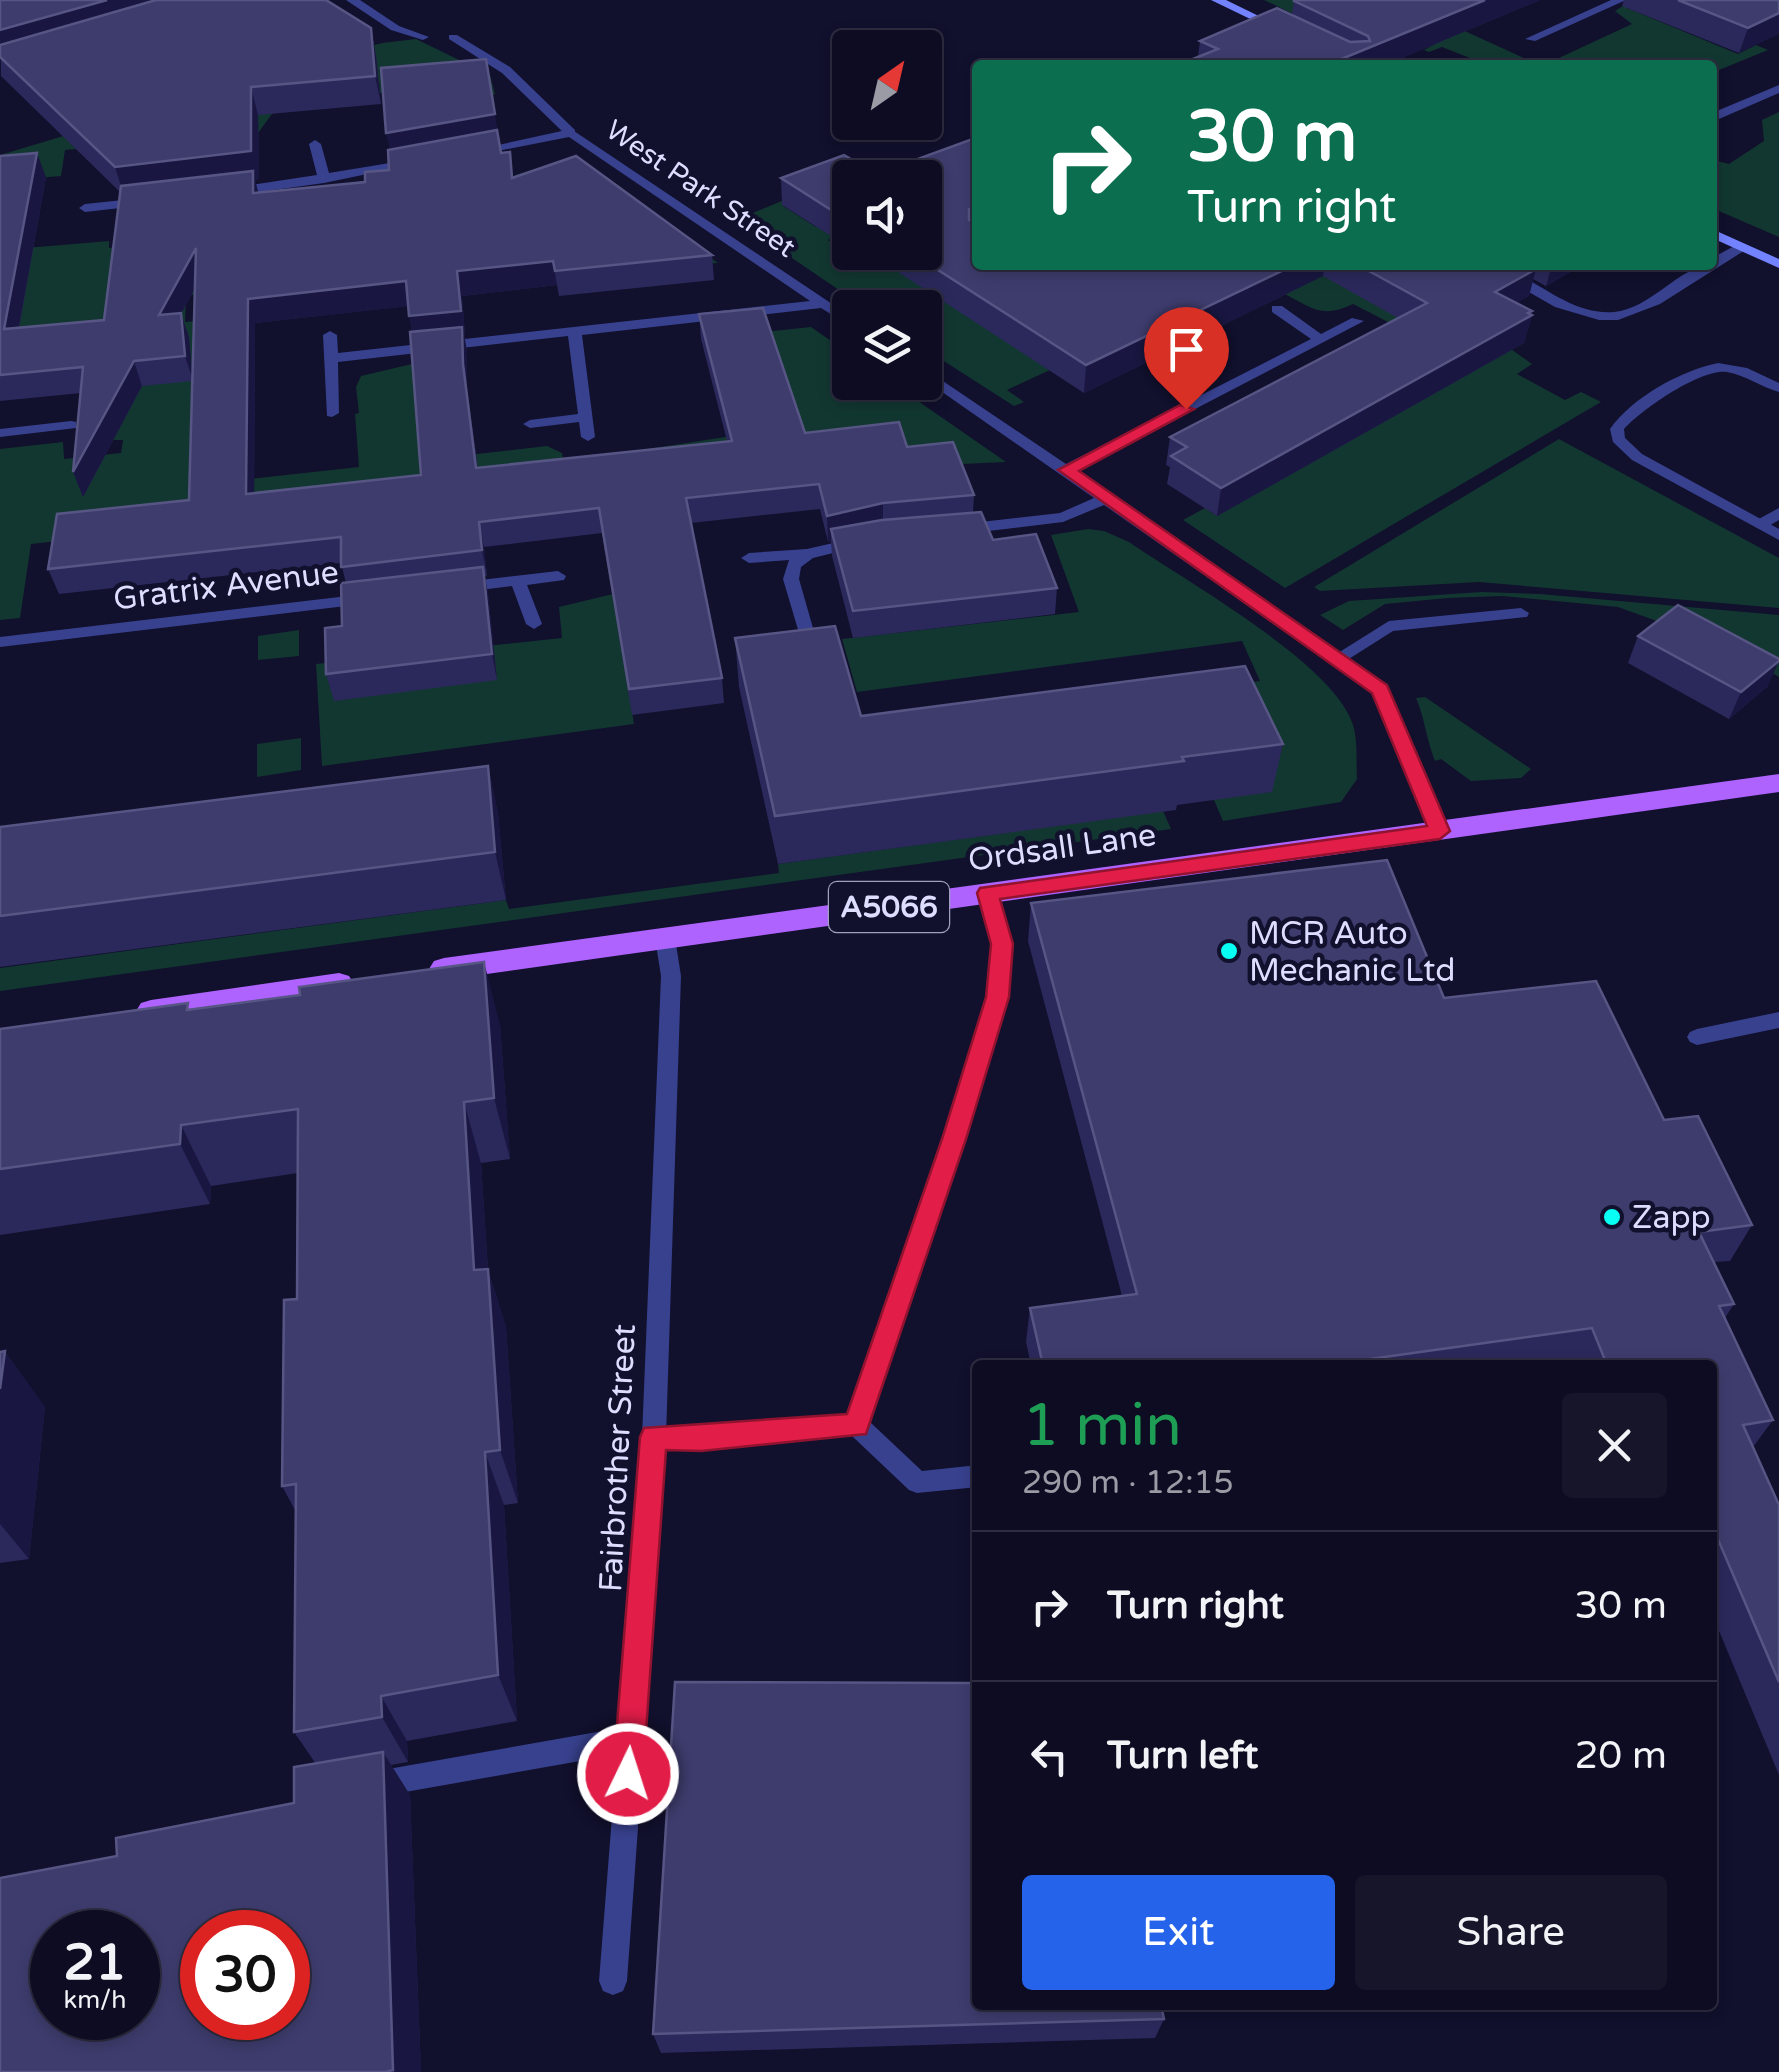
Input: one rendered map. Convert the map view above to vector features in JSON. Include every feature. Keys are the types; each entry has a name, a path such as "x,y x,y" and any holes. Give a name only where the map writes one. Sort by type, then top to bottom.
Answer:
{"main road":[{"name":"Ordsall Lane","path":"411,974 1779,783"},
{"path":"118,1016 372,980"}],"street":[{"path":"352,0 395,28 422,37"},
{"path":"1217,0 1289,33"},
{"path":"1532,38 1620,0"},
{"name":"West Park Street","path":"453,37 506,70 570,133 832,310"},
{"path":"1717,116 1779,88"},
{"path":"470,153 570,133"},
{"path":"315,144 324,179"},
{"path":"211,194 433,159"},
{"path":"85,208 157,200"},
{"path":"1717,235 1779,264"},
{"path":"1717,261 1743,247"},
{"path":"1498,270 1565,305 1597,316 1636,311 1702,270"},
{"path":"331,358 824,304"},
{"path":"1277,309 1321,340"},
{"path":"1066,470 1357,321"},
{"path":"575,333 588,437"},
{"path":"330,335 332,413"},
{"path":"1779,388 1733,369 1709,368 1627,416 1616,429 1618,439 1637,457 1779,536"},
{"path":"942,385 1380,690 1440,831"},
{"path":"530,424 585,418"},
{"path":"0,433 71,425"},
{"path":"945,532 1063,517 1106,499"},
{"path":"1761,524 1779,513"},
{"path":"748,558 808,554 868,541"},
{"path":"808,554 794,565 791,580 815,662"},
{"path":"441,590 558,576"},
{"path":"518,581 534,624"},
{"name":"Gratrix Avenue","path":"0,642 384,597"},
{"path":"1338,658 1389,626 1521,613"},
{"path":"857,1426 998,997 1002,944 987,893"},
{"name":"Fairbrother Street","path":"613,1981 654,1437 671,976 665,938"},
{"path":"1697,1037 1779,1020"},
{"path":"654,1437 701,1439 857,1426 916,1482 972,1477"},
{"path":"349,1789 631,1739"}],"green space":[{"path":"1264,0 1397,0 1528,60 1475,60 1442,47 1429,52 1424,50 1435,44 1308,21"},
{"path":"1632,0 1627,8 1738,54 1756,45 1768,50 1717,71 1717,60 1554,60 1632,24 1615,11"},
{"path":"416,39 490,75 495,94 492,96 489,84 380,93 379,81 272,114 258,133 65,150 61,176 0,181 0,155 325,58 382,43"},
{"path":"1779,112 1779,237 1717,210 1717,161 1729,164 1764,141 1762,120"},
{"path":"531,171 557,188 661,222 718,263 186,295 185,322 210,320 213,483 359,467 355,414 359,413 356,387 361,376 416,363 424,460 547,446 562,453 563,459 793,428 764,332 811,327 832,342 832,400 917,400 1006,462 605,480 31,544 20,618 0,620 0,449 63,442 64,459 121,453 123,440 113,440 99,346 0,324 14,249 109,241 109,248 124,246 516,186 515,175"},
{"path":"796,195 783,206 816,227 832,221 832,238 828,240 832,243 832,270 900,270 927,290 839,290 736,220"},
{"path":"1059,270 1316,270 1508,347 1532,364 1517,374 1565,400 1581,392 1601,402 1285,588 1183,520 1205,508 1217,516 1456,381 1392,324 1353,304 1324,311 1283,293 1052,369 1007,390 1024,402 1014,406 942,360 942,298"},
{"path":"1559,439 1779,558 1779,608 1479,582 1320,591 1314,587"},
{"path":"1088,529 1129,542 1255,625 1318,676 1340,701 1355,731 1357,779 1341,802 1223,821 1214,800 1224,686 1260,681 1242,641 857,692 842,639 1079,612 1051,535"},
{"path":"1481,592 1779,615 1779,677 1731,648 1618,607 1502,596 1448,598 1385,604 1343,630 1320,615 1349,601"},
{"path":"613,594 634,724 322,766 316,664 562,638 559,607"},
{"path":"299,630 299,656 258,660 258,636"},
{"path":"1425,697 1531,769 1521,778 1471,781 1441,759 1435,761 1416,698"},
{"path":"301,738 301,770 257,777 257,744"},
{"path":"1163,811 1171,829 0,991 0,968 506,900 509,909 779,873 778,864"}],"building":[{"path":"0,0 107,0 0,30"},
{"path":"156,0 326,0 371,28 375,76 251,87 251,151 115,167 0,57 0,45"},
{"path":"1485,0 1339,60 1190,60 1218,49 1200,41 1277,8 1350,42 1370,41 1368,36 1294,1"},
{"path":"1678,0 1779,0 1779,13 1748,28"},
{"path":"486,59 495,114 386,133 381,68"},
{"path":"497,130 501,153 510,152 512,178 576,156 712,255 555,271 553,261 457,271 461,311 409,316 406,281 248,299 246,494 421,475 410,332 462,327 476,468 732,441 699,314 763,308 805,433 899,422 907,447 953,442 974,495 883,503 827,516 819,484 686,498 722,678 629,689 599,508 479,522 482,550 341,567 341,537 48,569 57,514 189,500 196,248 159,315 181,313 185,356 134,361 73,472 83,367 0,375 0,156 37,153 4,329 104,320 121,186 253,171 253,193 365,182 365,172 389,170 388,150"},
{"path":"972,139 972,270 1284,270 1086,365 938,270 942,270 942,160 915,160"},
{"path":"844,155 853,160 832,160 832,211 781,178"},
{"path":"1367,270 1534,270 1495,292 1532,311 1528,313 1532,315 1221,488 1171,456 1187,447 1170,437 1427,303"},
{"path":"981,512 993,540 1036,534 1057,588 853,611 831,529 882,520"},
{"path":"483,567 492,654 326,674 325,628 342,626 341,583"},
{"path":"1678,605 1779,661 1741,692 1638,636"},
{"path":"835,626 861,716 1245,666 1283,744 775,816 735,638"},
{"path":"488,766 495,852 0,916 0,827"},
{"path":"1387,860 1444,998 1596,981 1664,1120 1698,1116 1752,1225 1699,1232 1734,1304 1719,1306 1773,1420 1743,1425 1779,1505 1779,1682 1717,1537 1717,1360 1605,1360 1592,1328 1363,1360 1042,1360 1030,1308 1137,1294 1031,903"},
{"path":"484,962 494,1098 464,1102 474,1270 488,1269 500,1450 485,1452 498,1675 381,1696 382,1717 294,1732 296,1484 282,1486 284,1300 297,1299 298,1109 181,1125 180,1144 0,1169 0,1029 188,1003 187,1010 300,995 299,987"},
{"path":"5,1351 0,1389 0,1352"},
{"path":"675,1682 972,1683 972,2010 1162,2010 1164,2019 653,2034"},
{"path":"383,1752 393,2070 0,2072 0,1878 117,1856 116,1838 294,1803 294,1767"}],"place":[{"name":"MCR Auto Mechanic Ltd","path":"1229,951"},
{"name":"Zapp","path":"1612,1217"}],"route":[{"path":"628,1774 654,1437 701,1439 857,1426 998,997 1002,944 987,893 1440,831 1380,690 1066,470 1186,409"}]}
